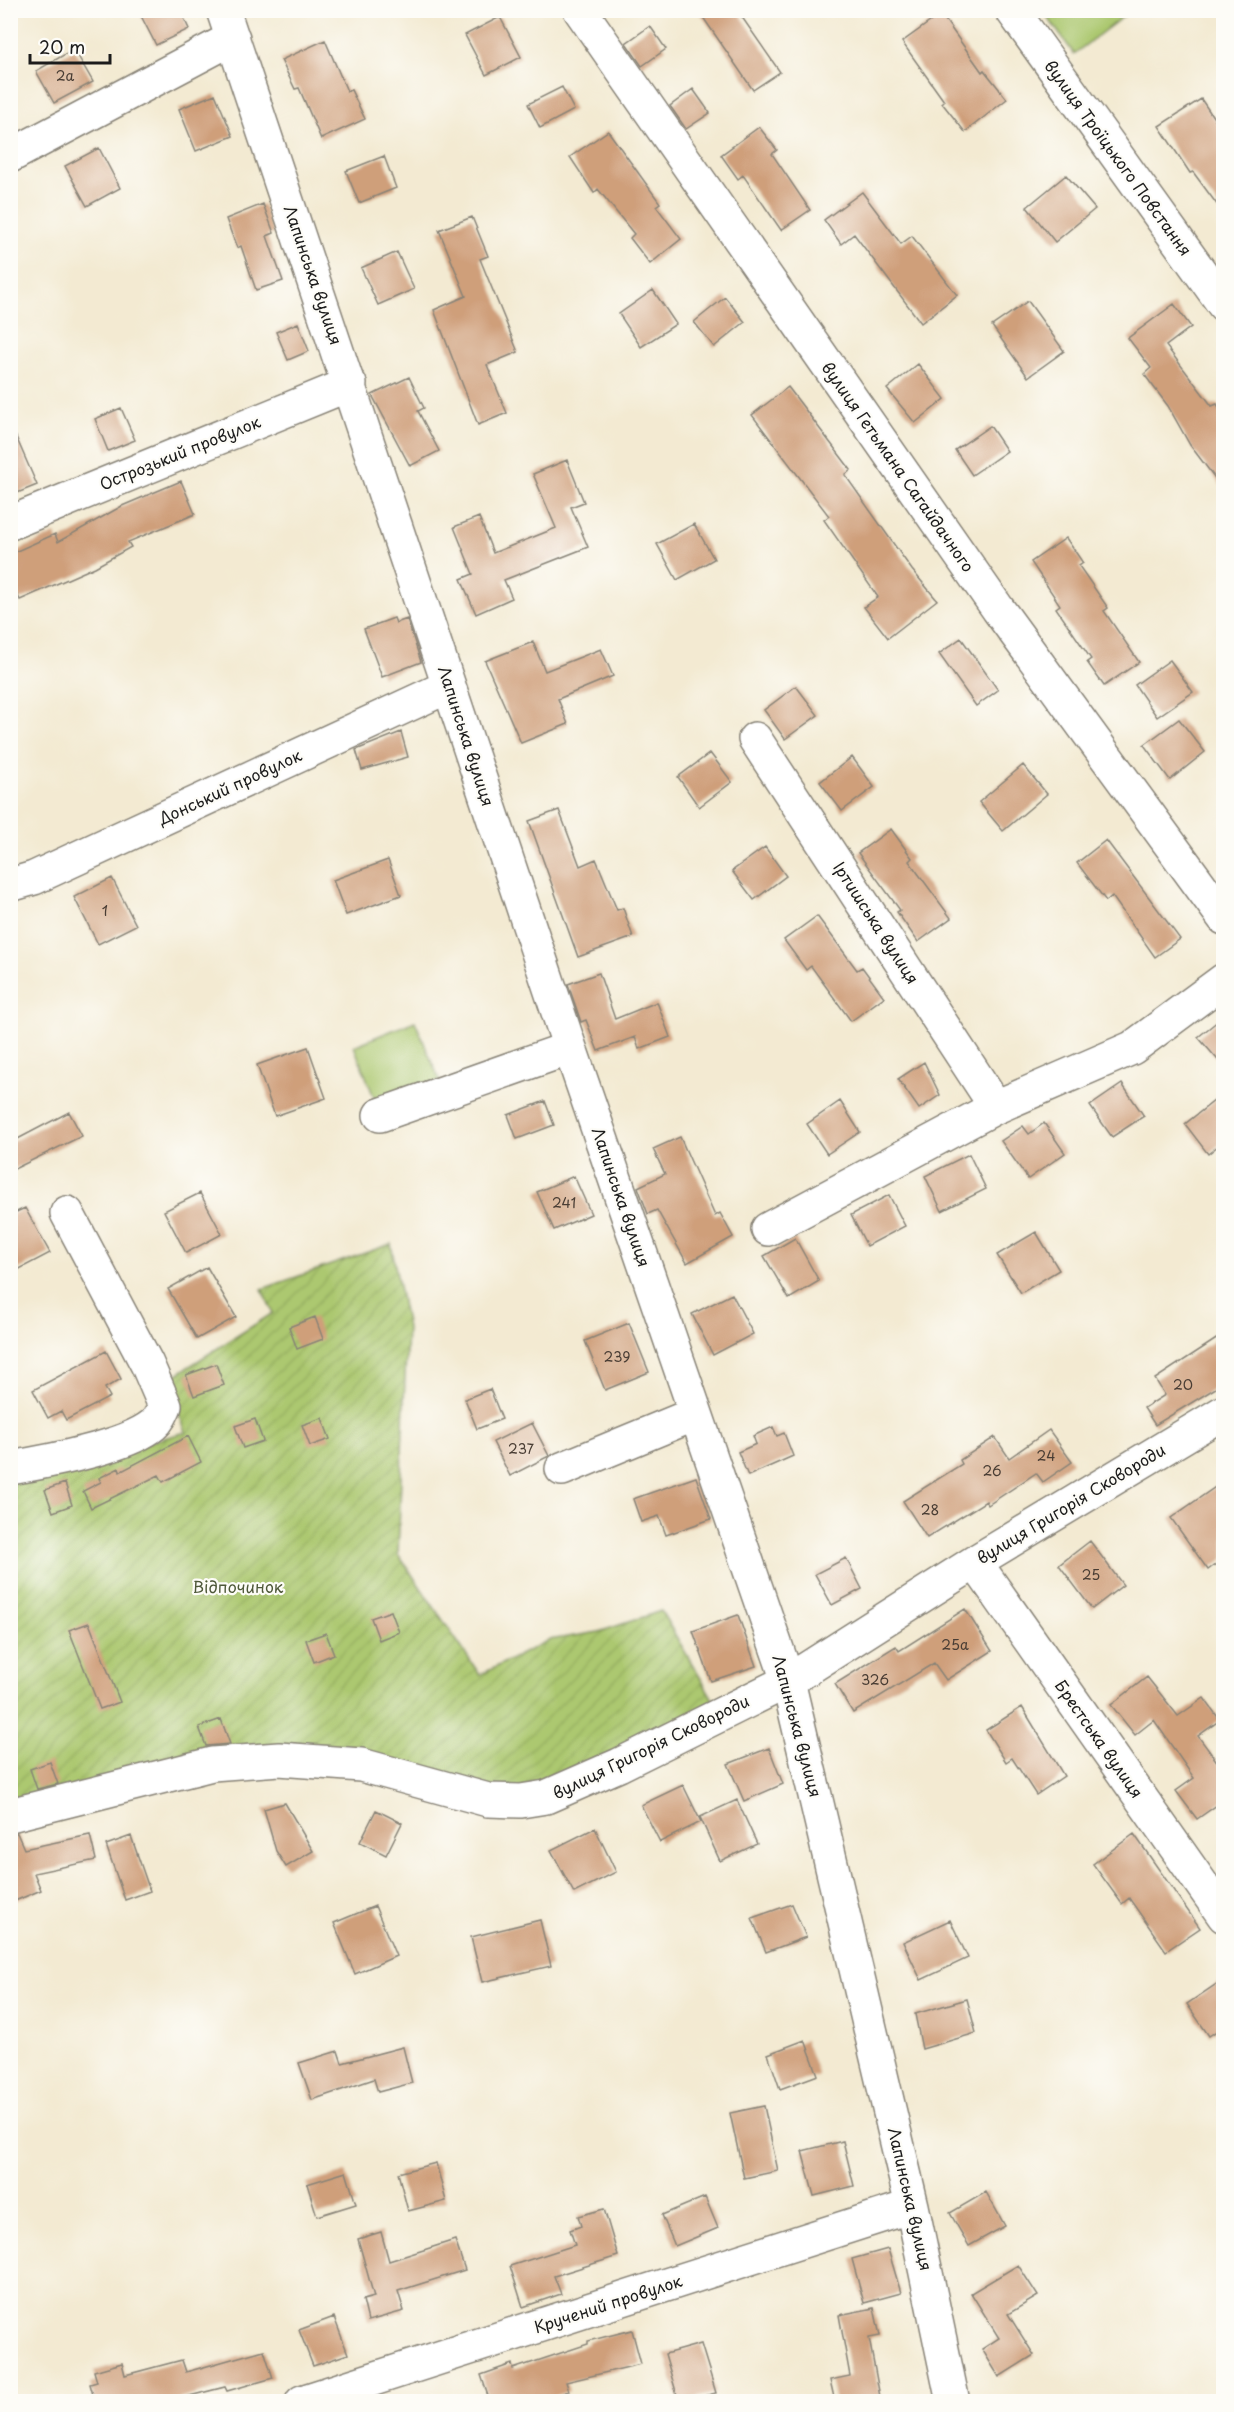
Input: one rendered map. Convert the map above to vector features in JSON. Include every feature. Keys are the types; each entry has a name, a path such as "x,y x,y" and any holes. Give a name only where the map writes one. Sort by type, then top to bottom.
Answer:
{"street":[{"name":"вулиця Гетьмана Сагайдачного","path":"580,10 998,609 1224,918"},
{"name":"вулиця Троїцького Повстання","path":"1012,10 1224,305"},
{"path":"10,156 228,24"},
{"name":"Лапинська вулиця","path":"228,24 570,1048 788,1681 912,2206 954,2402"},
{"name":"Острозький провулок","path":"10,523 350,384"},
{"name":"Донський провулок","path":"10,885 34,878 449,686"},
{"name":"Іртишська вулиця","path":"755,739 996,1107"},
{"path":"768,1229 996,1107 1132,1048 1224,980"},
{"path":"380,1115 570,1048"},
{"path":"10,1468 128,1439 152,1426 160,1417 165,1406 147,1364 67,1213"},
{"path":"562,1469 695,1414"},
{"name":"вулиця Григорія Сковороди","path":"10,1815 212,1764 279,1759 361,1765 488,1800 520,1801 546,1797 620,1765 788,1681 975,1562 1221,1419"},
{"name":"Брестська вулиця","path":"975,1562 1224,1916"},
{"name":"Кручений провулок","path":"302,2402 912,2206"}],"green space":[{"path":"1043,11 1130,11 1074,54"},
{"path":"415,1021 440,1081 377,1105 354,1046"},
{"name":"Відпочинок","path":"391,1244 407,1328 398,1554 480,1675 549,1640 599,1632 661,1611 717,1706 628,1748 512,1794 373,1759 11,1800 11,1479 186,1432 166,1381 273,1313 262,1289"}],"building":[{"path":"138,10 180,10 189,29 156,45"},
{"path":"698,10 737,10 780,72 753,90"},
{"path":"941,14 982,72 984,70 1007,99 965,132 942,103 944,101 902,42"},
{"path":"500,17 521,57 486,75 465,35"},
{"path":"650,26 666,49 642,66 626,43"},
{"path":"325,40 347,91 351,90 365,119 321,139 299,88 295,89 281,60"},
{"path":"74,49 93,82 54,103 36,71"},
{"path":"562,87 574,110 540,128 528,104"},
{"path":"693,89 710,113 686,129 670,106"},
{"path":"215,94 233,136 196,151 179,109"},
{"path":"1201,99 1224,133 1224,214 1193,172 1190,173 1159,126"},
{"path":"759,127 777,150 772,154 810,210 781,230 743,175 738,179 721,155"},
{"path":"608,131 660,203 656,206 681,239 650,264 630,238 634,234 598,189 594,193 570,157"},
{"path":"99,148 120,188 87,206 65,166"},
{"path":"384,156 396,188 359,203 346,171"},
{"path":"1066,175 1095,209 1055,242 1027,207"},
{"path":"862,192 901,244 912,236 957,295 921,323 854,234 841,244 824,220"},
{"path":"263,204 274,233 267,236 283,281 256,290 241,246 237,248 226,219"},
{"path":"472,217 488,256 480,259 518,352 487,365 507,413 478,425 434,310 466,296 439,230"},
{"path":"397,252 414,289 378,305 361,268"},
{"path":"653,290 676,324 641,347 619,314"},
{"path":"725,297 745,322 714,347 694,322"},
{"path":"1028,301 1064,351 1028,377 992,326"},
{"path":"1174,304 1191,327 1166,346 1212,406 1217,404 1224,415 1224,490 1190,445 1168,406 1144,374 1151,368 1128,338"},
{"path":"298,323 309,351 288,360 276,332"},
{"path":"918,364 945,399 915,423 887,389"},
{"path":"409,377 424,408 418,411 439,451 410,466 372,395"},
{"path":"788,387 851,470 845,475 912,570 937,600 888,638 864,607 878,597 824,520 829,516 752,415"},
{"path":"121,408 135,440 108,451 95,419"},
{"path":"10,423 37,485 10,496"},
{"path":"990,426 1007,451 972,475 955,450"},
{"path":"567,460 584,502 571,507 588,547 504,580 512,598 476,614 461,579 473,574 454,527 479,517 493,553 556,528 533,474"},
{"path":"181,481 195,514 128,542 131,547 95,567 20,600 10,580 10,554 55,534 58,542 122,506"},
{"path":"694,524 714,559 677,580 657,544"},
{"path":"1066,538 1083,563 1079,566 1108,608 1104,611 1139,662 1104,686 1087,662 1091,659 1056,608 1060,605 1031,562"},
{"path":"394,618 396,623 407,619 421,662 382,677 364,629"},
{"path":"961,638 998,690 976,706 939,654"},
{"path":"533,642 545,671 601,649 613,676 558,699 568,724 521,743 485,661"},
{"path":"1170,660 1193,692 1157,717 1135,685"},
{"path":"796,686 818,715 785,739 764,710"},
{"path":"1179,719 1205,752 1170,780 1144,745"},
{"path":"401,732 408,757 362,770 356,750"},
{"path":"710,753 732,782 699,807 678,777"},
{"path":"852,757 874,787 842,811 820,782"},
{"path":"1023,765 1047,794 1003,831 979,802"},
{"path":"559,810 580,866 596,859 617,910 623,908 633,937 578,957 529,821"},
{"path":"891,829 912,858 909,861 951,918 918,942 897,912 900,910 858,853"},
{"path":"1106,840 1180,939 1155,957 1112,896 1106,901 1077,863"},
{"path":"765,847 786,876 754,900 732,871"},
{"path":"388,860 401,895 346,915 333,880"},
{"path":"112,878 136,925 98,944 74,897"},
{"path":"817,916 857,970 862,967 884,997 851,1021 811,966 806,970 784,940"},
{"path":"599,973 615,1019 657,1002 670,1037 639,1049 635,1037 598,1051 586,1020 581,1022 568,984"},
{"path":"1224,1016 1224,1067 1198,1037"},
{"path":"308,1047 326,1098 275,1116 257,1065"},
{"path":"924,1062 940,1095 919,1109 898,1079"},
{"path":"1122,1084 1144,1116 1112,1137 1090,1106"},
{"path":"1224,1093 1224,1141 1208,1154 1185,1124"},
{"path":"545,1101 554,1125 517,1139 508,1115"},
{"path":"840,1101 860,1132 827,1154 807,1124"},
{"path":"69,1112 82,1136 10,1171 10,1143"},
{"path":"1044,1123 1065,1153 1028,1179 1001,1141 1023,1126 1029,1134"},
{"path":"680,1137 715,1216 720,1213 733,1237 687,1263 657,1210 648,1214 638,1187 665,1174 653,1149"},
{"path":"969,1154 986,1189 942,1211 925,1176"},
{"path":"574,1176 591,1214 554,1230 537,1192"},
{"path":"200,1193 222,1234 186,1253 164,1211"},
{"path":"889,1195 905,1226 867,1246 851,1215"},
{"path":"25,1208 50,1253 10,1274 10,1215"},
{"path":"1036,1232 1059,1270 1021,1293 997,1255"},
{"path":"795,1238 819,1281 789,1299 764,1256"},
{"path":"207,1267 236,1317 197,1339 168,1289"},
{"path":"732,1294 753,1334 713,1355 692,1314"},
{"path":"315,1317 323,1339 297,1349 289,1327"},
{"path":"629,1323 649,1372 605,1390 585,1341"},
{"path":"1224,1334 1224,1383 1155,1425 1144,1408 1165,1395 1155,1379"},
{"path":"106,1351 121,1379 105,1388 110,1397 66,1420 61,1411 48,1418 33,1390"},
{"path":"216,1364 224,1385 194,1396 186,1375"},
{"path":"490,1389 502,1419 477,1429 465,1399"},
{"path":"322,1418 330,1439 310,1446 302,1425"},
{"path":"255,1419 263,1441 243,1448 235,1426"},
{"path":"532,1423 549,1456 510,1476 493,1442"},
{"path":"773,1427 777,1436 784,1433 793,1456 748,1476 738,1452 756,1444 753,1436"},
{"path":"1049,1430 1072,1462 1043,1482 1036,1473 988,1505 986,1501 927,1538 903,1501 962,1464 960,1460 995,1437 1009,1458"},
{"path":"188,1436 201,1462 163,1482 159,1475 91,1508 83,1491 101,1482 99,1478 119,1468 120,1472"},
{"path":"696,1477 711,1519 666,1535 659,1516 641,1522 633,1499"},
{"path":"1224,1481 1224,1558 1208,1570 1171,1518"},
{"path":"65,1483 72,1505 53,1512 45,1490"},
{"path":"1090,1541 1123,1585 1092,1609 1059,1565"},
{"path":"846,1558 862,1589 832,1605 815,1574"},
{"path":"965,1609 992,1651 946,1680 934,1663 853,1713 835,1684 896,1646 899,1651"},
{"path":"391,1611 399,1632 379,1640 371,1618"},
{"path":"738,1615 756,1666 711,1681 693,1631"},
{"path":"89,1623 120,1702 100,1709 69,1630"},
{"path":"326,1633 334,1654 314,1662 306,1640"},
{"path":"1147,1677 1178,1716 1204,1698 1220,1720 1198,1736 1224,1771 1224,1800 1197,1819 1176,1791 1194,1778 1154,1720 1135,1735 1111,1705"},
{"path":"1022,1707 1064,1776 1036,1795 1012,1758 1006,1762 986,1730"},
{"path":"221,1719 230,1744 206,1746 199,1727"},
{"path":"769,1748 783,1784 744,1801 728,1764"},
{"path":"50,1762 58,1784 37,1789 30,1769"},
{"path":"683,1785 701,1822 660,1842 641,1805"},
{"path":"737,1800 757,1844 720,1861 700,1817"},
{"path":"285,1803 313,1851 286,1867 276,1851 264,1809"},
{"path":"376,1810 402,1823 386,1855 360,1842"},
{"path":"595,1828 616,1872 574,1893 551,1850"},
{"path":"10,1833 17,1833 24,1849 90,1835 96,1860 34,1873 41,1890 10,1903"},
{"path":"1134,1834 1200,1928 1166,1951 1129,1898 1122,1904 1093,1864"},
{"path":"131,1836 150,1891 125,1900 106,1845"},
{"path":"792,1904 806,1937 766,1952 752,1918"},
{"path":"375,1906 396,1956 355,1974 334,1923"},
{"path":"540,1920 551,1966 482,1982 471,1937"},
{"path":"950,1920 968,1958 921,1980 903,1942"},
{"path":"1224,1979 1224,2026 1209,2036 1187,2004"},
{"path":"967,1999 976,2033 922,2049 915,2014"},
{"path":"805,2040 818,2075 780,2089 768,2054"},
{"path":"403,2047 412,2083 378,2092 374,2079 312,2100 299,2063 338,2051 342,2063"},
{"path":"764,2106 778,2171 744,2178 730,2113"},
{"path":"843,2141 854,2186 814,2196 802,2151"},
{"path":"436,2163 446,2201 408,2211 398,2173"},
{"path":"346,2172 356,2204 317,2216 307,2184"},
{"path":"986,2192 1005,2226 969,2246 950,2213"},
{"path":"705,2197 718,2228 675,2246 662,2215"},
{"path":"604,2209 618,2256 554,2276 561,2294 523,2307 510,2266 575,2245 570,2230 581,2226 578,2216"},
{"path":"381,2232 389,2261 455,2240 465,2270 398,2291 404,2311 368,2321 363,2300 374,2297 358,2239"},
{"path":"888,2249 901,2293 864,2303 852,2259"},
{"path":"1018,2265 1038,2296 1008,2314 1034,2355 999,2377 982,2349 999,2338 971,2293"},
{"path":"874,2308 880,2336 869,2338 881,2402 835,2402 830,2380 850,2376 839,2315"},
{"path":"334,2317 348,2354 313,2366 299,2330"},
{"path":"632,2330 641,2364 566,2382 569,2391 538,2402 490,2402 481,2375 512,2364 513,2369 588,2344 588,2341"},
{"path":"701,2344 716,2393 679,2402 665,2354"},
{"path":"264,2350 273,2378 227,2391 225,2387 166,2402 95,2402 90,2384 97,2382 94,2371 122,2363 125,2375 182,2360 186,2372"}]}
